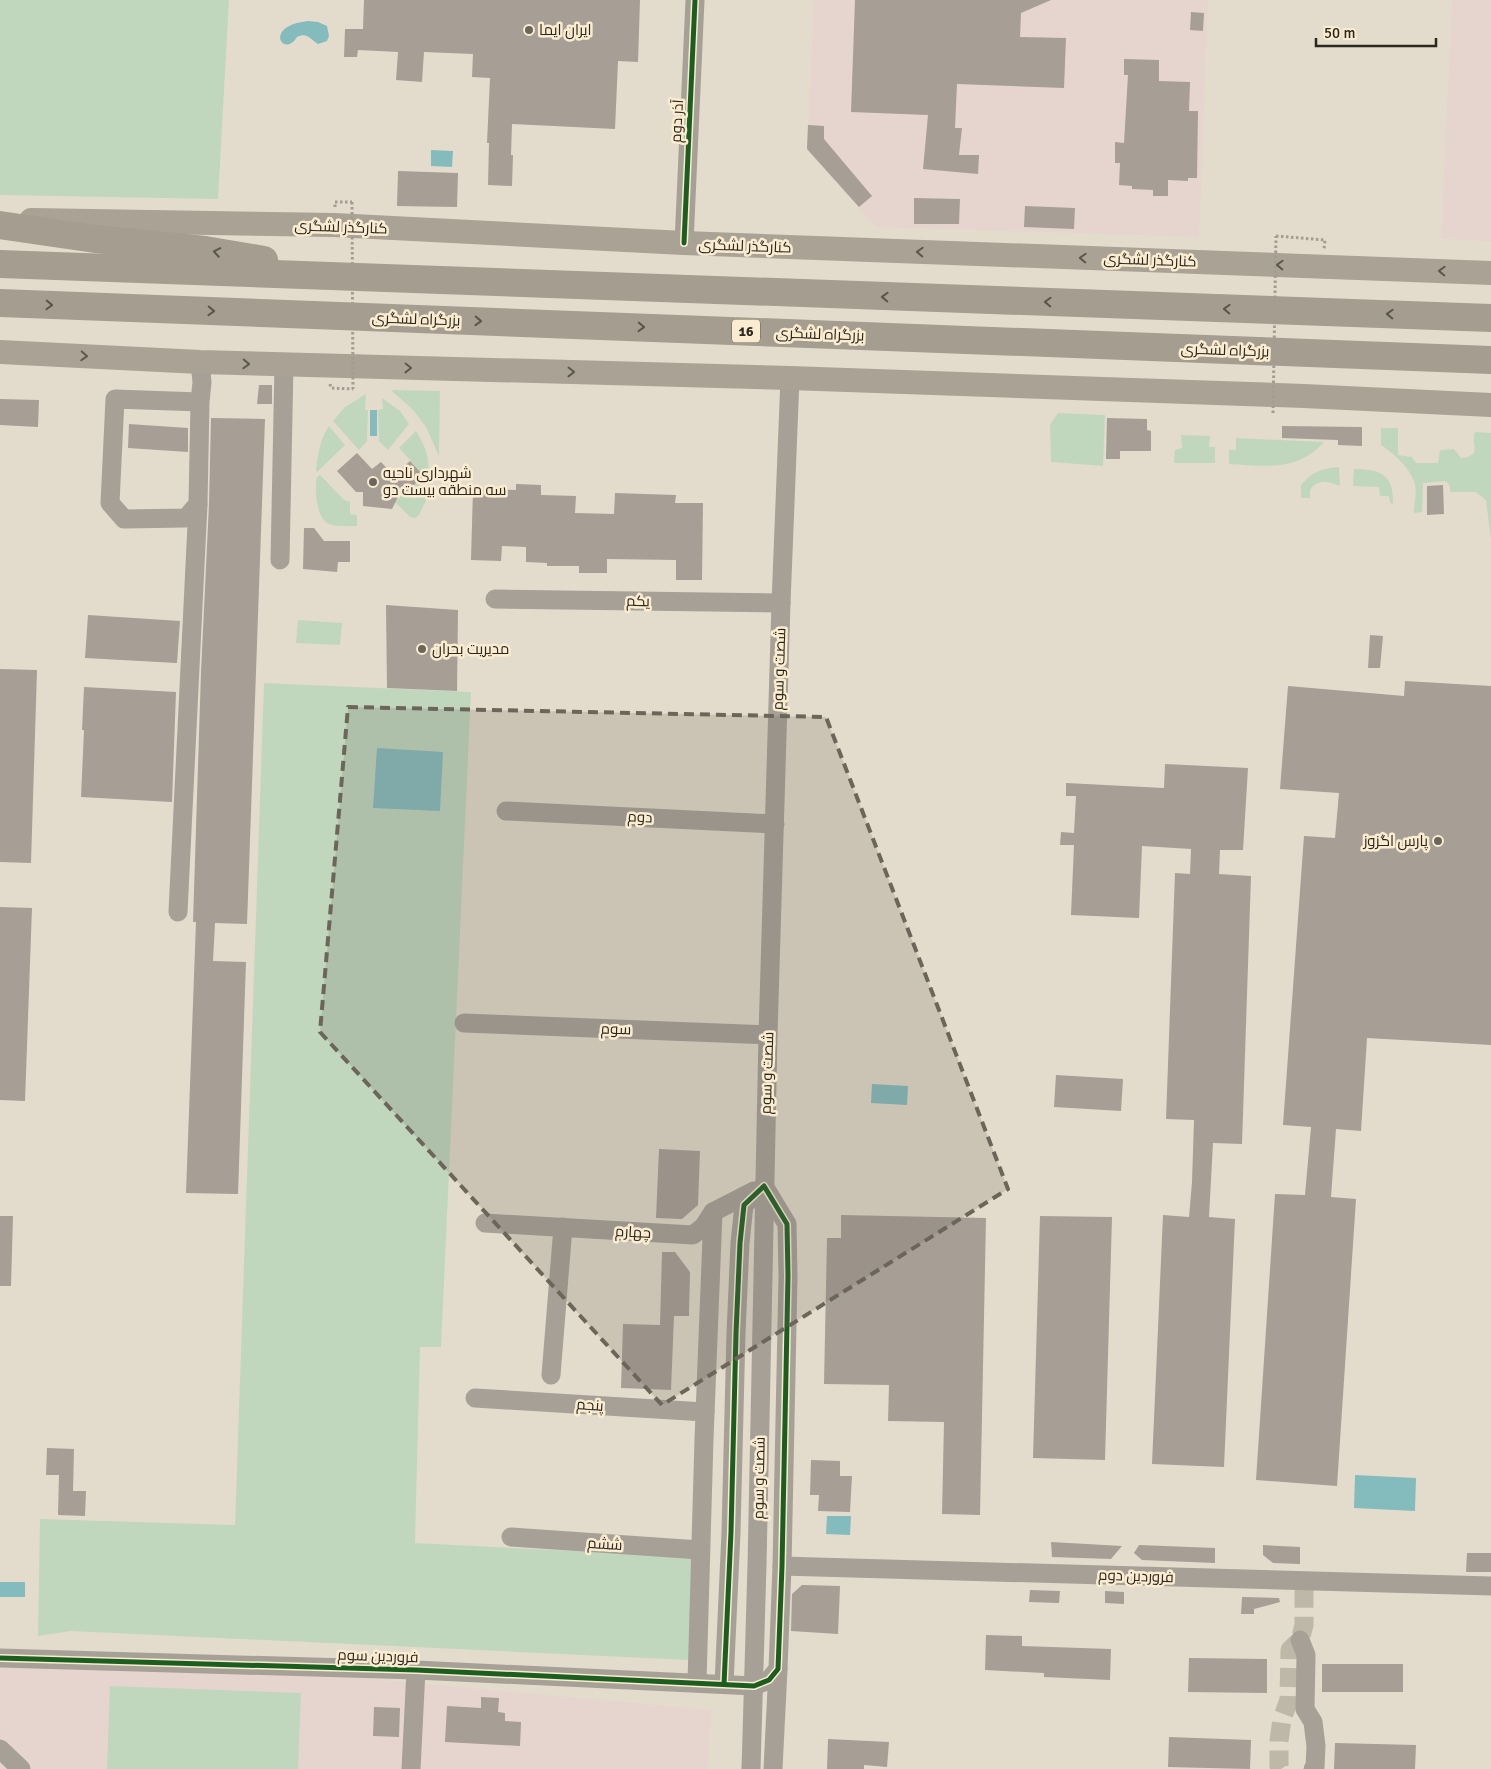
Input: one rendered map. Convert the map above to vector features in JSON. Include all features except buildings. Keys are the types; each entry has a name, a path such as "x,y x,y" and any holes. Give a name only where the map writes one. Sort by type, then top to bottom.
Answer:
{"highway":[{"path":"0,225 94,239 205,250 369,278"},
{"path":"0,264 1491,318"},
{"name":"بزرگراه لشگری","path":"0,303 1491,360"}],"main road":[{"name":"کنارگذر لشگری","path":"0,219 334,226 684,243 1491,272"},
{"path":"0,352 284,365 790,378 1295,395 1491,405"}],"street":[{"name":"آذر دوم","path":"684,243 695,0"},
{"path":"178,912 198,504 202,382 200,362"},
{"path":"280,560 284,365"},
{"name":"شصت و سوم","path":"751,1769 780,603 790,378"},
{"path":"198,504 186,518 124,519 110,503 115,399 200,402"},
{"name":"یکم","path":"495,599 780,603"},
{"name":"دوم","path":"506,811 775,824"},
{"name":"سوم","path":"464,1023 768,1035"},
{"path":"724,1684 740,1243 744,1205 764,1186 787,1224 788,1286 782,1566 773,1769"},
{"name":"چهارم","path":"485,1223 693,1235 704,1226 713,1212 764,1186"},
{"path":"697,1682 713,1212"},
{"path":"552,1375 563,1228"},
{"name":"پنجم","path":"475,1398 705,1412"},
{"name":"ششم","path":"511,1537 700,1550"},
{"name":"فروردین دوم","path":"782,1566 1491,1586"},
{"path":"1300,1640 1306,1655 1297,1700 1313,1722 1316,1746 1315,1767 1313,1769"},
{"name":"فروردین سوم","path":"0,1658 416,1670 754,1686"},
{"path":"754,1686 769,1680 778,1669"},
{"path":"411,1769 416,1670"},
{"path":"0,1750 21,1769"}],"path":[{"path":"335,202 352,202 353,389"},
{"path":"1273,413 1276,236 1326,240"}],"highlighted area":[{"path":"348,707 826,717 1008,1189 662,1405 320,1032"}],"shaded area":[{"path":"814,0 1208,0 1199,237 876,227 807,149"},
{"path":"1452,0 1491,0 1491,241 1441,239"},
{"path":"0,1665 305,1673 711,1710 708,1769 0,1769"}],"green space":[{"path":"0,0 229,0 218,199 0,195"},
{"path":"391,390 440,391 439,456 426,427 413,410"},
{"path":"366,394 365,410 368,410 367,441 359,450 333,421 345,407"},
{"path":"382,398 400,411 409,424 388,450 379,441 378,410 383,409"},
{"path":"1058,413 1105,415 1103,466 1051,462 1050,425"},
{"path":"329,426 345,445 317,472 320,447 323,436"},
{"path":"1381,428 1398,428 1398,455 1412,457 1416,463 1438,463 1440,450 1454,449 1461,458 1468,457 1474,453 1475,432 1491,433 1491,540 1486,500 1476,492 1450,492 1450,486 1446,481 1423,483 1422,512 1414,513 1416,492 1413,479 1401,462 1381,445"},
{"path":"416,431 427,454 427,479 399,448"},
{"path":"1181,435 1210,436 1209,447 1215,447 1215,463 1174,463 1175,450 1182,448"},
{"path":"1236,438 1324,442 1314,452 1292,463 1256,466 1229,464 1229,450 1236,450"},
{"path":"1339,467 1340,486 1327,482 1319,483 1310,490 1310,498 1301,498 1301,485 1309,477 1327,468"},
{"path":"1354,469 1372,470 1384,476 1391,486 1393,504 1390,503 1389,496 1380,496 1379,487 1353,486"},
{"path":"320,475 344,500 350,502 350,514 357,515 357,526 336,526 329,524 321,516 316,496 317,477"},
{"path":"419,479 430,492 419,515 415,518 410,517 395,502"},
{"path":"298,620 342,623 340,645 296,643"},
{"path":"264,683 471,692 441,1347 420,1347 415,1543 692,1557 689,1660 71,1631 38,1636 40,1519 235,1525"},
{"path":"110,1686 301,1693 298,1769 107,1769"}],"water":[{"path":"308,21 318,22 327,26 329,36 327,41 318,44 303,35 297,37 292,43 283,43 280,39 285,29 294,24"},
{"path":"431,150 453,151 452,167 431,166"},
{"path":"370,410 377,410 377,436 370,436"},
{"path":"377,748 443,752 440,811 373,808"},
{"path":"872,1084 908,1086 907,1105 871,1103"},
{"path":"1355,1475 1416,1478 1415,1511 1354,1508"},
{"path":"827,1516 851,1516 850,1535 826,1534"},
{"path":"0,1582 25,1582 25,1597 0,1597"}],"tunnel":[{"path":"1281,1769 1279,1766 1279,1741 1282,1719 1289,1700 1290,1650 1300,1640 1304,1625 1304,1581"}],"cycle path":[{"path":"684,243 695,0"},
{"path":"0,1658 416,1670 754,1686 769,1680 778,1669 788,1276 787,1224 764,1186 744,1205 740,1243 724,1684"}],"place":[{"name":"ایران ایما","path":"529,30"},
{"name":"شهرداری ناحیه سه منطقه بیست دو","path":"373,482"},
{"name":"مدیریت بحران","path":"422,649"},
{"name":"پارس اگزوز","path":"1438,841"}]}
